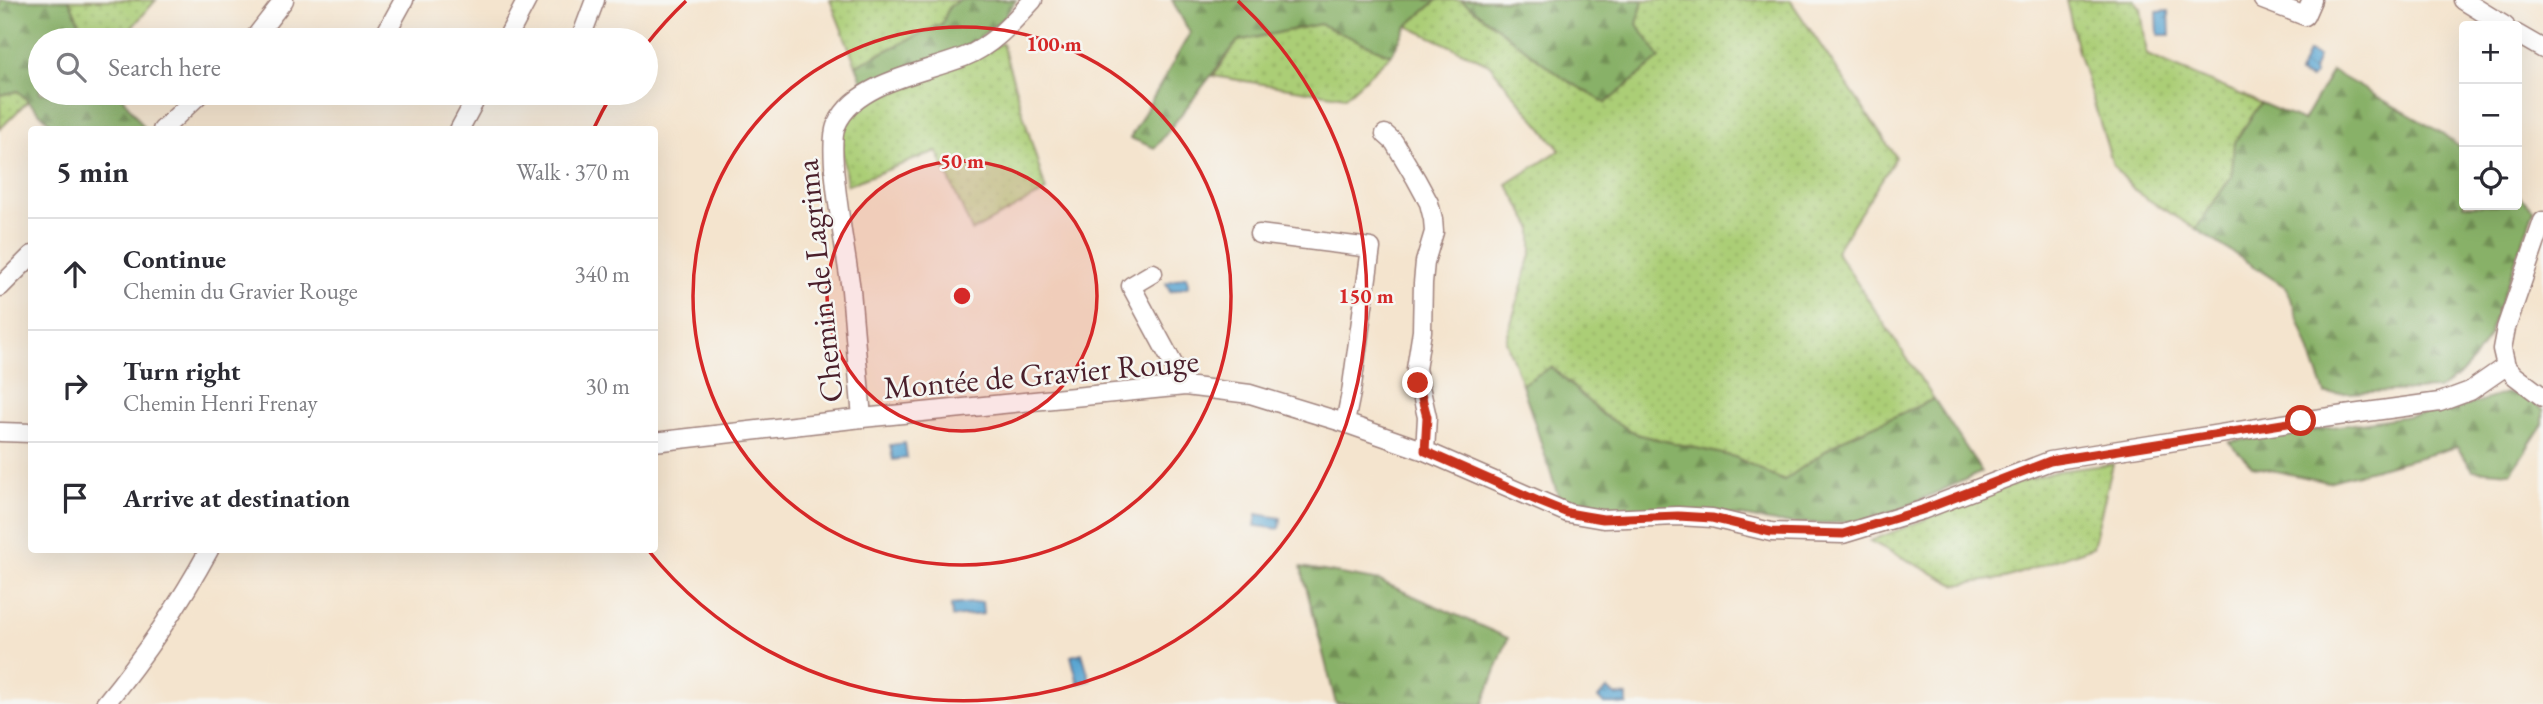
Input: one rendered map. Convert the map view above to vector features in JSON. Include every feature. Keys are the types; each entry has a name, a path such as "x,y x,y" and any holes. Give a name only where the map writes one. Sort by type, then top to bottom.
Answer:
{"street":[{"path":"262,28 284,0"},
{"path":"389,28 404,0"},
{"path":"512,28 527,0"},
{"path":"584,28 595,0"},
{"name":"Chemin de Lagrima","path":"862,418 851,289 835,165 835,129 844,110 858,99 915,72 965,57 990,43 1033,0"},
{"path":"2263,0 2305,16 2312,0"},
{"path":"2463,0 2497,21"},
{"path":"2522,37 2543,49"},
{"path":"166,126 188,105"},
{"path":"461,126 473,105"},
{"path":"1385,134 1394,142 1416,179 1429,203 1433,219 1434,232 1425,262 1422,331 1416,369 1427,417 1425,451"},
{"path":"2543,221 2506,328 2502,349 2506,366 2543,397"},
{"path":"1259,234 1371,248 1345,423"},
{"path":"0,287 28,260"},
{"path":"1153,273 1131,286 1185,386"},
{"name":"Montée de Gravier Rouge","path":"658,442 1185,386 1250,394 1345,423 1425,451 1568,513 1603,519 1689,516 1712,518 1771,532 1843,534 1922,510 2050,461 2440,402 2470,391 2506,366"},
{"path":"0,432 28,433"},
{"path":"106,704 185,595 207,553"}],"green space":[{"path":"0,0 69,0 82,28 28,28 28,101 18,91 0,95"},
{"path":"69,0 156,0 132,28 82,28"},
{"path":"830,0 959,0 949,7 942,24 856,65"},
{"path":"959,0 1016,0 1004,18 966,49 864,86 856,65 942,24 949,7"},
{"path":"1172,0 1437,0 1407,26 1391,55 1320,24 1238,41 1155,148 1130,138 1190,33"},
{"path":"1437,0 1461,0 1563,78 1606,103 1637,24 1643,0 1790,0 1896,157 1836,251 1934,399 1841,440 1784,481 1735,457 1639,435 1603,415 1552,367 1522,384 1506,341 1532,251 1532,227 1507,184 1560,150 1489,64 1407,26"},
{"path":"1461,0 1643,0 1637,24 1660,58 1606,103 1563,78"},
{"path":"2066,0 2134,0 2141,8 2147,55 2261,103 2234,143 2232,175 2196,229 2136,192 2113,165 2077,48"},
{"path":"1320,24 1391,55 1345,97 1213,76 1238,41"},
{"path":"1002,43 1046,191 972,231 937,151 847,185 840,135 854,107 978,56"},
{"path":"2332,71 2442,133 2459,147 2459,210 2522,210 2522,199 2534,210 2488,337 2473,361 2457,378 2438,389 2325,394 2287,288 2196,229 2232,176 2234,143 2261,103 2303,121"},
{"path":"18,91 28,101 0,129 0,95"},
{"path":"32,105 128,105 143,126 53,126"},
{"path":"1551,367 1603,415 1639,435 1735,457 1783,481 1841,440 1934,399 1982,472 1898,510 1864,520 1835,523 1780,523 1742,516 1562,508 1522,384"},
{"path":"2506,393 2523,395 2543,410 2543,424 2511,473 2473,470 2457,447 2328,482 2252,466 2229,442 2456,409"},
{"path":"2113,464 2093,547 2006,578 1956,585 1870,541 2022,481 2058,471"},
{"path":"1301,567 1380,581 1508,638 1483,704 1336,704"}],"water":[{"path":"2169,11 2170,35 2158,35 2157,12"},
{"path":"2308,52 2318,56 2313,71 2315,75 2310,79 2299,74"},
{"path":"1186,276 1189,286 1170,292 1166,283"},
{"path":"905,443 907,458 893,460 890,445"},
{"path":"1257,514 1281,518 1280,529 1255,526"},
{"path":"982,602 983,614 952,617 951,605"},
{"path":"1082,653 1090,680 1078,683 1071,656"},
{"path":"1607,689 1616,695 1627,696 1627,704 1604,704 1598,698"}],"route":[{"path":"1418,383 1427,417 1425,451 1538,501 1568,513 1603,519 1678,516 1712,518 1771,532 1843,534 1922,510 2050,461 2301,421"}]}
